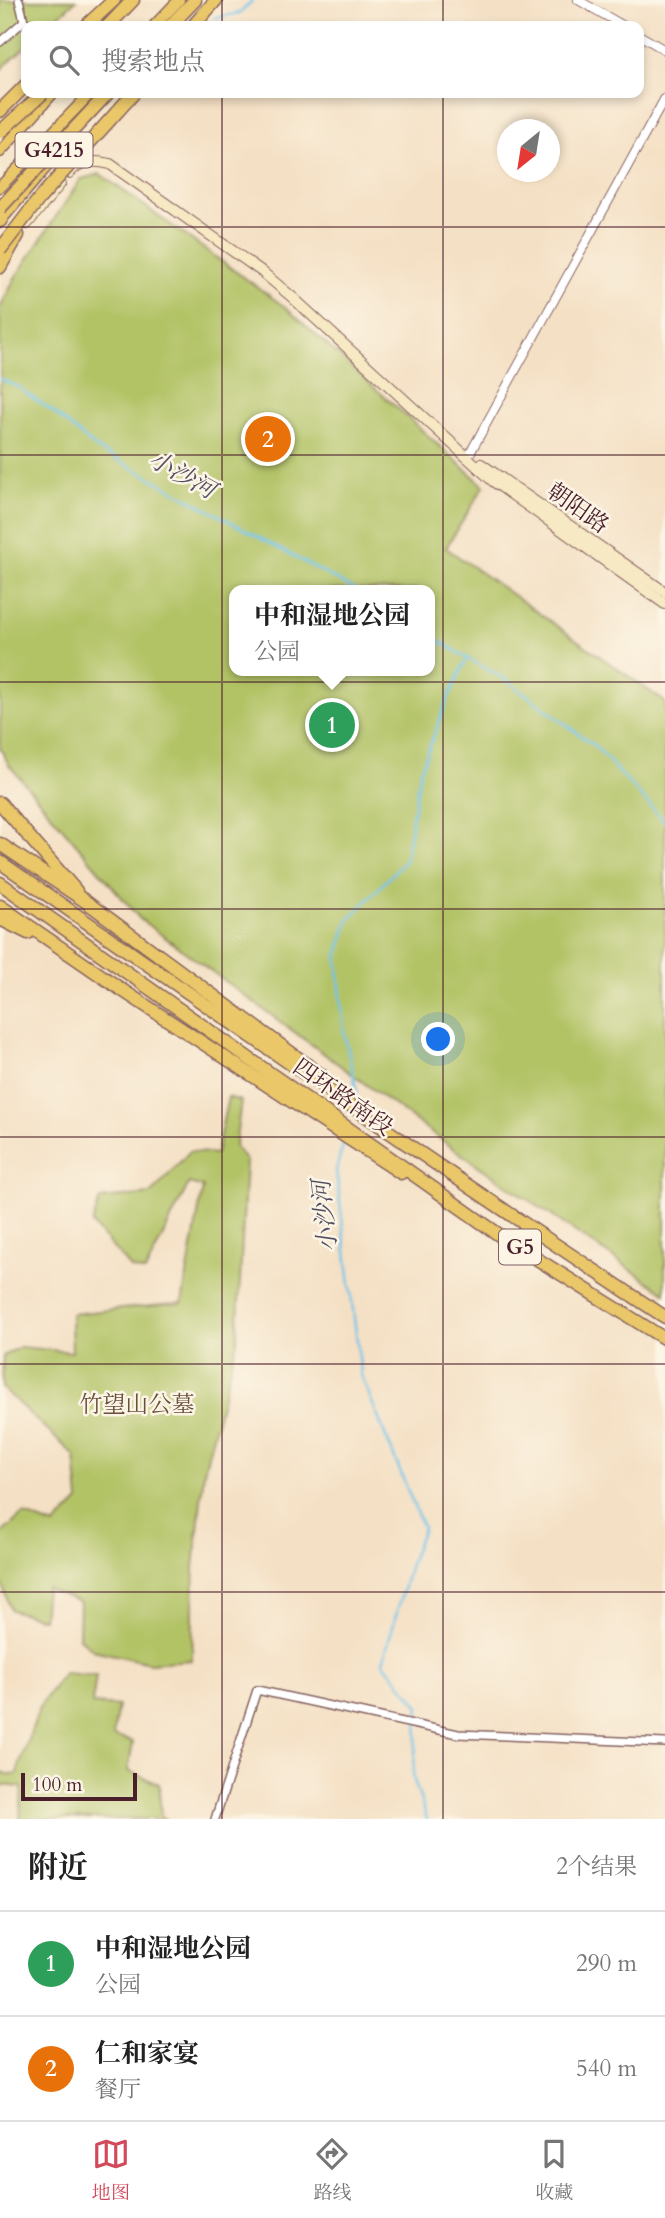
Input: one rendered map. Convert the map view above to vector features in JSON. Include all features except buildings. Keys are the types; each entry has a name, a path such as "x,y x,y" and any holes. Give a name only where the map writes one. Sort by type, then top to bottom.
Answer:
{"highway":[{"path":"91,21 114,0"},
{"path":"113,21 133,0"},
{"path":"121,21 140,0"},
{"path":"159,21 179,0"},
{"path":"175,21 195,0"},
{"path":"197,21 216,0"},
{"path":"0,111 21,90"},
{"name":"G4215","path":"0,131 37,98"},
{"path":"0,131 44,98"},
{"path":"0,152 47,98"},
{"path":"0,187 86,98"},
{"name":"G4215","path":"0,216 104,98"},
{"path":"0,250 39,200 130,98"},
{"path":"46,201 47,166 60,125"},
{"path":"0,216 47,166"},
{"path":"0,267 18,235"},
{"path":"0,803 63,883"},
{"path":"0,844 63,883 326,1084"},
{"name":"四环路南段","path":"0,862 326,1084"},
{"name":"四环路南段","path":"0,883 321,1107 380,1154 506,1239 665,1339"},
{"path":"0,906 33,932"},
{"path":"0,919 54,944 324,1121 380,1154"},
{"name":"G5","path":"326,1084 518,1221 665,1317"}],"main road":[{"path":"18,235 72,168 79,164 110,164 261,271 493,481 665,604"},
{"name":"朝阳路","path":"468,457 497,474 665,592"}],"street":[{"path":"19,0 24,21"},
{"path":"579,0 615,21"},
{"path":"0,42 21,23"},
{"path":"644,38 665,50"},
{"path":"468,457 665,98"},
{"path":"215,1819 257,1690 458,1734 665,1743"}],"green space":[{"path":"0,0 76,0 53,21 21,21 21,51 0,70"},
{"path":"100,174 285,307 484,486 446,548 665,702 665,1293 454,1149 140,919 9,765 0,748 0,308 15,278 81,179"},
{"name":"竹望山公墓","path":"228,1097 241,1101 235,1146 246,1161 237,1341 204,1471 194,1568 192,1660 150,1663 93,1650 79,1638 80,1602 46,1588 43,1619 11,1610 0,1579 0,1535 23,1514 54,1526 79,1501 75,1456 2,1388 3,1356 20,1347 72,1352 71,1314 182,1303 203,1187 189,1183 145,1272 131,1268 92,1224 100,1199 151,1194 190,1151 216,1154"},
{"path":"64,1673 96,1676 92,1704 118,1706 113,1736 133,1742 128,1771 159,1784 161,1817 167,1819 20,1819 22,1787 0,1785 0,1773 16,1775 40,1706"}],"waterway":[{"path":"215,18 240,13 253,0"},
{"name":"小沙河","path":"0,379 18,387 52,411 96,448 346,585"},
{"name":"小沙河","path":"354,1102 357,1092 344,1032 337,956 349,919 405,861 420,772 447,701 467,658 435,638"},
{"path":"467,658 505,679 595,746 665,822"},
{"name":"小沙河","path":"344,1142 336,1170 361,1375 423,1528 383,1662 419,1706 413,1777 427,1819"}],"place":[{"name":"仁和家宴","path":"268,439"},
{"name":"中和湿地公园","path":"332,725"}]}
